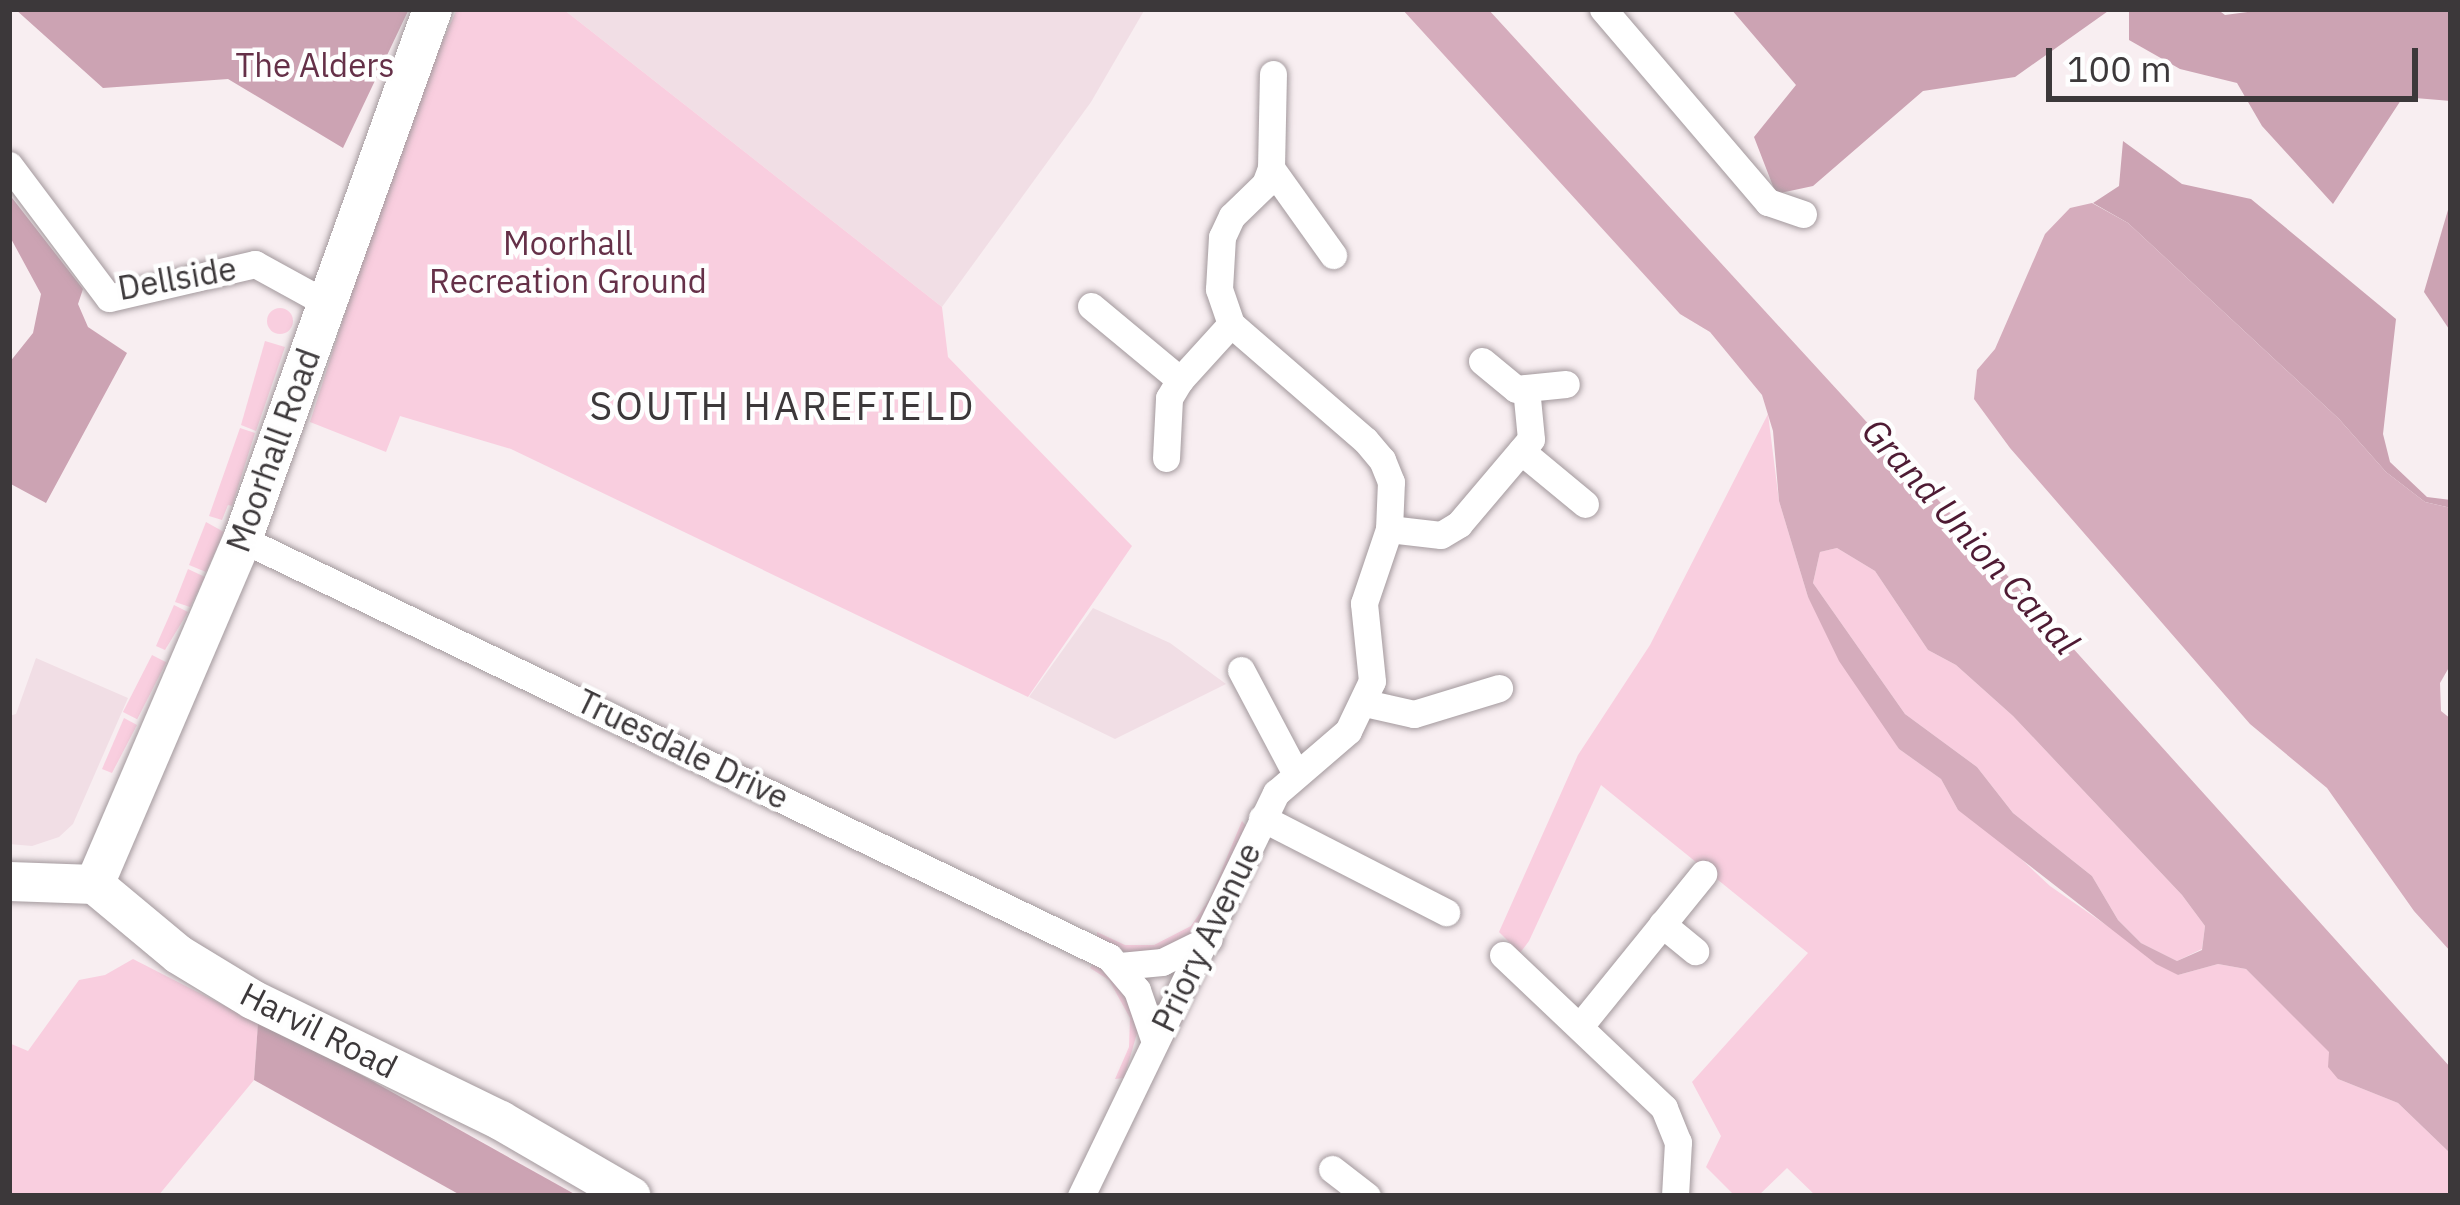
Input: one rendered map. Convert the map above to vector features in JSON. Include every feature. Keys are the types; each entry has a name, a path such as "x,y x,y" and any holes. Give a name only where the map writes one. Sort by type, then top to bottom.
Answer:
{"street":[{"name":"Moorhall Road","path":"94,884 242,539 432,9"},
{"path":"1603,9 1768,202 1803,214"},
{"path":"1273,74 1271,168 1265,184 1232,216 1222,237 1219,289 1231,324 1382,460 1391,482 1389,530 1364,603 1372,656 1365,703 1414,714 1499,688"},
{"name":"Dellside","path":"9,165 109,298 255,264 326,303"},
{"path":"1271,168 1333,254"},
{"path":"1091,306 1180,380"},
{"path":"1166,458 1169,398 1231,324"},
{"path":"1482,361 1516,389 1566,384"},
{"path":"1389,530 1441,535 1459,524 1521,451 1532,430 1526,388"},
{"path":"1521,451 1585,504"},
{"name":"Truesdale Drive","path":"242,539 298,561 1120,966"},
{"path":"1241,670 1295,772"},
{"name":"Priory Avenue","path":"1081,1196 1209,939 1262,818 1295,772 1348,731 1365,703"},
{"path":"1262,818 1446,912"},
{"path":"1580,1026 1703,874"},
{"path":"9,881 94,884"},
{"name":"Harvil Road","path":"94,884 178,954 252,999 506,1123 631,1196"},
{"path":"1663,924 1695,951"},
{"path":"1155,1042 1137,990 1120,966 1162,962 1209,939"},
{"path":"1503,955 1580,1026 1674,1125 1675,1196"},
{"path":"1332,1169 1366,1196"}],"shaded area":[{"path":"563,9 1145,9 1091,102 942,307"},
{"path":"1093,608 1170,643 1226,684 1115,739 1029,697"},
{"path":"36,658 128,698 73,824 59,837 32,846 9,844 9,716 16,714"}],"green space":[{"name":"The Alders","path":"15,9 409,9 343,148 228,79 103,88"},
{"name":"Moorhall Recreation Ground","path":"457,9 563,9 942,307 948,357 1132,546 1028,697 511,449 400,416 386,452 310,422 407,121"},
{"path":"1731,9 2111,9 2015,77 1923,91 1813,186 1776,194 1754,137 1796,85"},
{"path":"2129,9 2217,9 2225,15 2270,9 2451,9 2451,101 2403,97 2333,204 2262,126 2237,83 2180,69 2129,40"},
{"path":"2123,141 2182,184 2251,199 2396,319 2383,434 2390,462 2427,497 2451,500 2451,508 2425,502 2386,472 2339,419 2128,223 2093,203 2119,186"},
{"path":"9,194 83,289 78,304 88,327 127,353 46,503 9,483 9,363 33,333 41,294 9,235"},
{"path":"2451,203 2451,332 2424,292"},
{"path":"280,308 290,311 290,331 280,334 270,331 267,321 270,311"},
{"path":"265,341 285,347 256,431 241,425"},
{"path":"1768,414 1779,501 1808,597 1899,749 1941,779 1958,810 1987,827 2050,886 2178,975 2218,964 2246,969 2330,1052 2338,1079 2398,1103 2451,1154 2451,1196 1816,1196 1787,1168 1758,1196 1735,1196 1706,1167 1721,1136 1692,1082 1808,953 1601,785 1529,941 1520,953 1499,932 1578,755 1650,645"},
{"path":"240,428 255,433 232,506 228,505 222,520 209,516"},
{"path":"206,522 224,532 206,572 189,565"},
{"path":"1837,548 1875,571 1928,650 1956,665 2013,716 2182,895 2205,926 2202,949 2177,961 2141,943 2118,920 2092,876 2013,813 1977,767 1905,714 1813,583 1820,552"},
{"path":"188,569 205,577 190,607 175,602"},
{"path":"174,605 188,612 165,650 156,646"},
{"path":"152,655 166,662 137,719 123,712"},
{"path":"124,718 137,725 112,773 102,769"},
{"path":"1242,821 1248,828 1198,930 1165,950 1128,953 1097,941 1097,932 1125,945 1154,945 1191,926 1210,898"},
{"path":"133,959 258,1023 254,1080 158,1196 9,1196 9,1043 28,1051 79,980 105,975"},
{"path":"1095,960 1124,986 1138,1030 1124,1078 1115,1079 1129,1047 1130,1018 1109,980 1090,968"},
{"path":"258,1023 281,1030 578,1196 462,1196 254,1080"}],"water":[{"name":"Grand Union Canal","path":"1402,9 1488,9 2006,574 2451,1068 2451,1154 2398,1103 2338,1079 2328,1067 2329,1052 2246,969 2218,964 2178,975 2156,964 1958,810 1941,779 1899,749 1839,661 1808,597 1779,501 1773,431 1762,395 1710,332 1680,314","holes":["1837,548 1875,571 1928,650 1956,665 2013,716 2182,895 2205,926 2202,950 2177,961 2141,943 2118,920 2092,876 2013,813 1977,767 1905,714 1813,583 1820,552"]},
{"path":"2092,203 2128,223 2339,419 2386,472 2425,502 2451,508 2451,664 2440,683 2441,711 2451,719 2451,952 2414,911 2327,788 2250,724 2010,448 1974,399 1977,370 1995,349 2045,234 2070,208"}],"district":[{"name":"SOUTH HAREFIELD","path":"783,406"}]}
